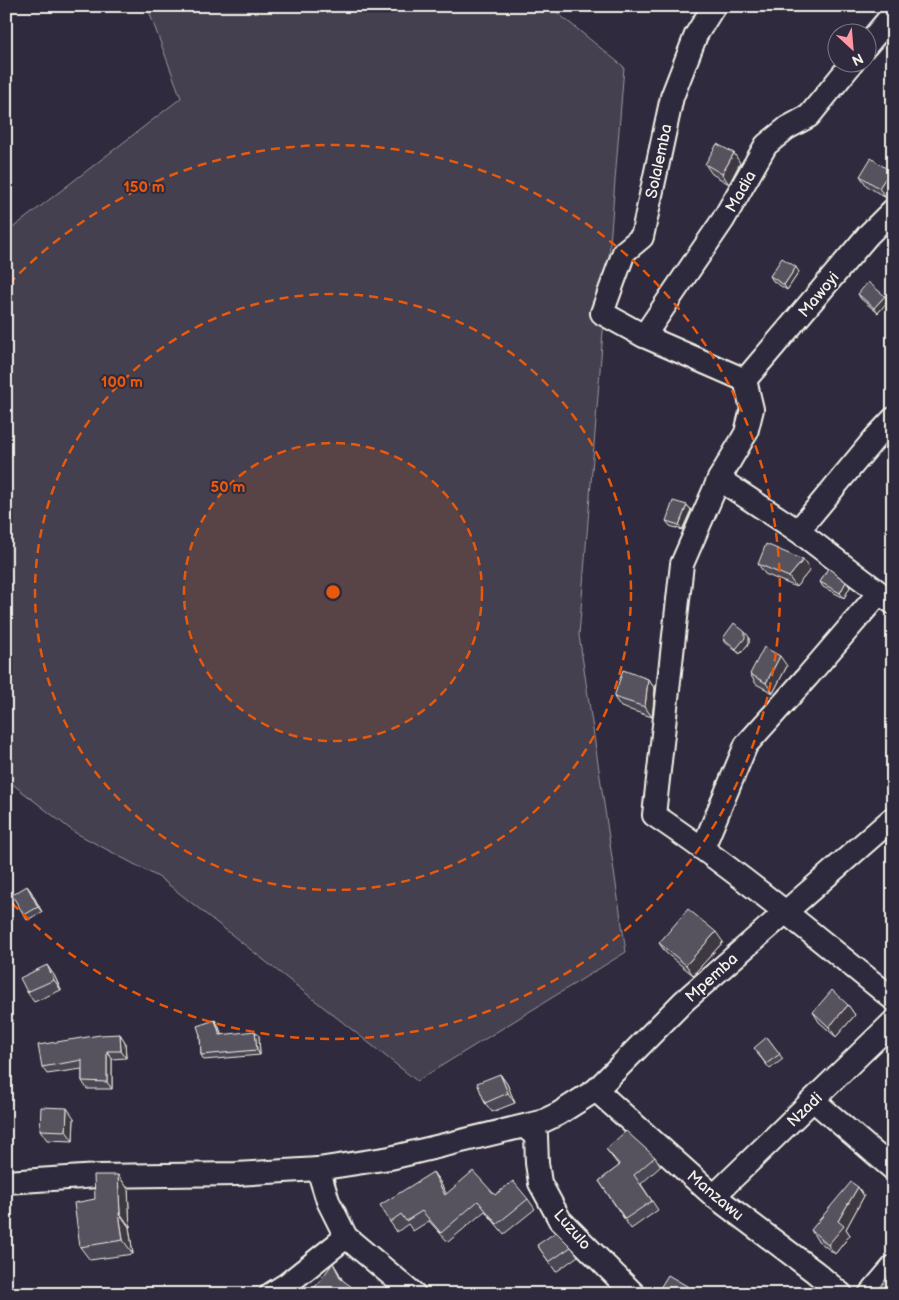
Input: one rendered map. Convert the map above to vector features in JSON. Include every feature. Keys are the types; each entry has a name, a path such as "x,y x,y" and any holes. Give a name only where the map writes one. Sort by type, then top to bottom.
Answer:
{"street":[{"name":"Solalemba","path":"644,336 602,313 624,252 642,237 672,97 696,35 714,6"},
{"path":"876,34 893,14"},
{"name":"Madia","path":"644,336 723,220 766,145 787,128 809,116 845,72"},
{"name":"Mawoyi","path":"745,380 868,235 893,210"},
{"path":"644,336 745,380 752,409 746,433 719,479 682,564 654,815 703,848 785,911 893,999"},
{"path":"798,531 893,419"},
{"path":"703,848 746,745 807,677 886,598 798,531 719,479"},
{"name":"Mpemba","path":"6,1182 89,1177 236,1174 318,1169 390,1158 524,1127 558,1114 596,1090 684,1001 893,818"},
{"name":"Nzadi","path":"714,1196 893,1022"},
{"name":"Manzawu","path":"596,1090 714,1196 815,1272 841,1294"},
{"path":"813,1100 893,1170"},
{"name":"Luzulo","path":"524,1127 536,1136 540,1183 560,1220 634,1294"},
{"path":"318,1169 328,1201 346,1237 414,1294"},
{"path":"272,1294 346,1237"},
{"path":"870,1294 893,1267"}],"shaded area":[{"path":"147,6 549,6 624,67 579,635 626,952 417,1081 160,878 74,832 6,779 6,233 181,98"}],"building":[{"path":"717,144 734,153 722,174 705,164"},
{"path":"871,158 890,171 879,188 860,176"},
{"path":"782,258 796,267 784,285 770,276"},
{"path":"868,282 885,296 874,308 858,294"},
{"path":"673,501 687,505 679,525 666,521"},
{"path":"766,544 803,560 789,577 758,564"},
{"path":"828,568 846,582 840,593 820,582"},
{"path":"734,623 745,632 745,638 736,649 723,638"},
{"path":"764,647 780,656 766,683 750,674"},
{"path":"623,670 648,679 645,707 614,697"},
{"path":"27,886 38,907 24,915 12,895"},
{"path":"688,909 716,932 686,965 659,943"},
{"path":"47,965 54,980 27,992 20,978"},
{"path":"832,990 848,1005 829,1027 813,1012"},
{"path":"215,1020 220,1035 255,1031 257,1050 201,1055 200,1035 197,1026"},
{"path":"120,1034 121,1051 107,1051 107,1082 82,1081 82,1060 42,1067 38,1045 100,1035"},
{"path":"767,1037 780,1054 766,1064 754,1048"},
{"path":"500,1074 508,1093 485,1103 477,1083"},
{"path":"41,1107 67,1108 66,1131 40,1130"},
{"path":"626,1131 655,1157 634,1175 652,1201 625,1219 599,1181 620,1165 606,1149"},
{"path":"473,1171 495,1195 513,1181 528,1199 497,1224 478,1201 441,1233 422,1211 406,1221 401,1214 390,1222 380,1205 433,1172 445,1195"},
{"path":"94,1175 118,1175 119,1213 123,1240 80,1247 74,1203 95,1199"},
{"path":"851,1182 858,1187 838,1221 844,1226 828,1245 811,1230"},
{"path":"556,1232 571,1247 549,1262 537,1245"},
{"path":"333,1263 341,1279 356,1290 353,1294 310,1294"},
{"path":"893,1270 893,1294 875,1294"},
{"path":"668,1275 687,1286 682,1294 670,1294 660,1288"}]}
